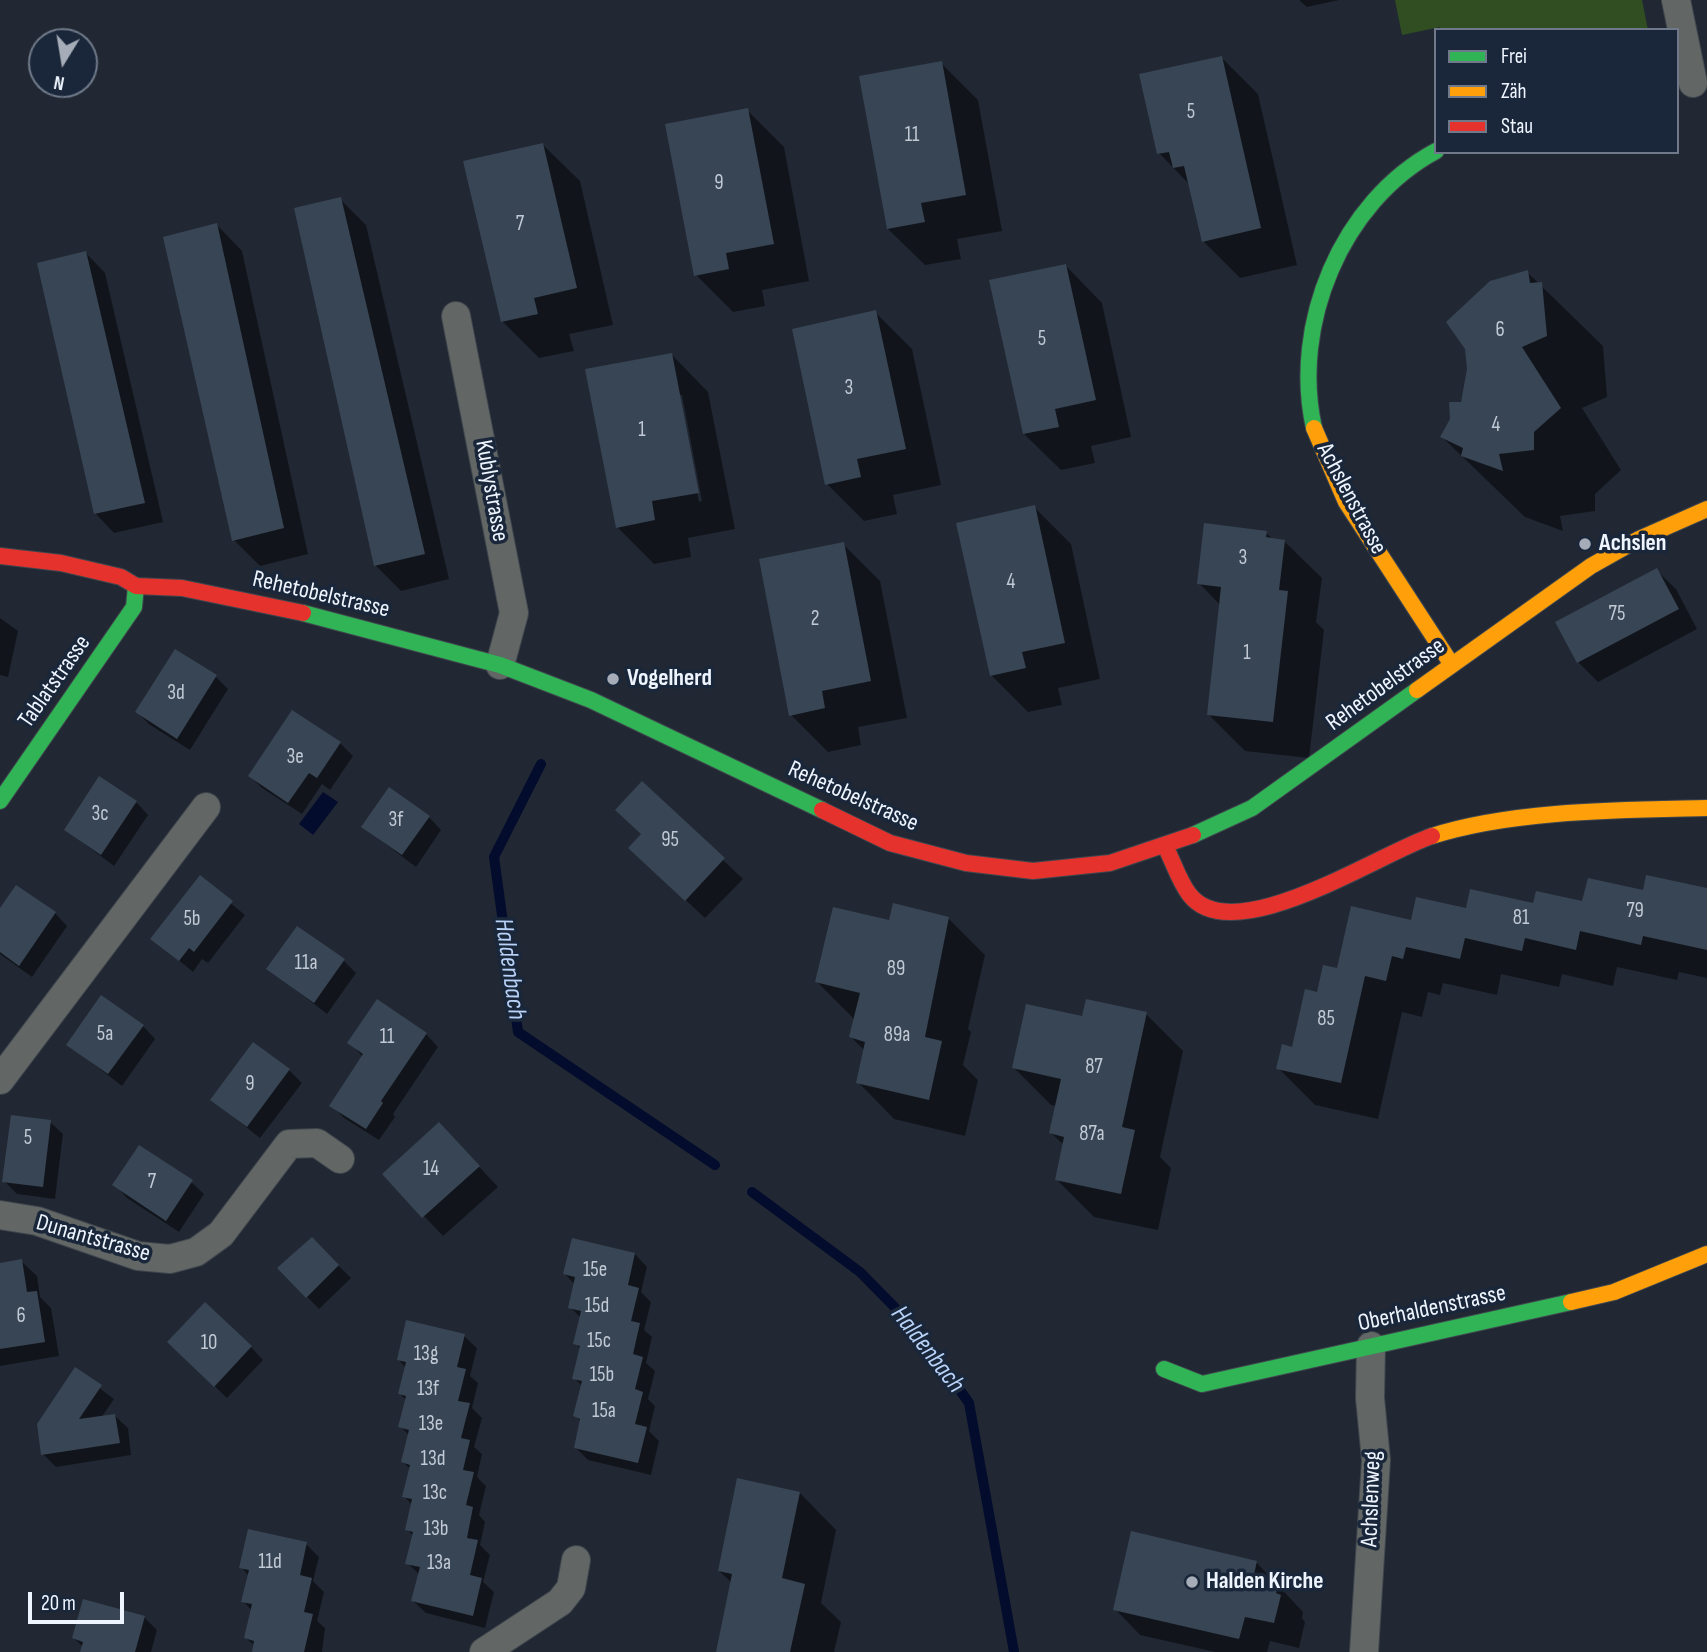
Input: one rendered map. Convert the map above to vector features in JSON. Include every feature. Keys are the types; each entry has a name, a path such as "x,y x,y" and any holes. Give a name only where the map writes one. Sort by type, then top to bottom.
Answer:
{"street":[{"path":"1676,0 1692,83"},
{"name":"Achslenstrasse","path":"1434,152 1389,189 1352,228 1328,276 1308,368 1307,398 1318,441 1360,526 1452,665"},
{"name":"Kublystrasse","path":"456,316 514,613 500,665"},
{"name":"Rehetobelstrasse","path":"0,556 100,571 121,577 135,586 182,588 345,622 500,665 591,700 891,843 966,863 1033,870 1110,863 1165,846 1252,808 1591,566 1639,539 1707,509"},
{"name":"Tablatstrasse","path":"0,801 134,607 135,586"},
{"path":"0,1080 206,807"},
{"path":"1165,846 1190,896 1219,913 1249,912 1303,896 1408,844 1460,827 1595,811 1707,808"},
{"name":"Dunantstrasse","path":"0,1215 57,1227 138,1256 170,1259 196,1252 221,1234 289,1144 317,1143 340,1159"},
{"name":"Oberhaldenstrasse","path":"1164,1369 1202,1384 1614,1292 1707,1254"},
{"name":"Achslenweg","path":"1364,1652 1376,1460 1370,1398 1371,1346"},
{"path":"484,1652 560,1602 571,1588 576,1560"}],"green space":[{"path":"1395,0 1642,0 1648,28 1440,27 1402,35"}],"water":[{"path":"323,792 338,802 313,835 299,824"}],"building":[{"path":"1222,56 1261,228 1202,242 1184,166 1173,168 1169,152 1157,154 1139,74"},
{"path":"942,61 966,195 921,203 925,222 887,229 859,76"},
{"path":"748,108 774,244 726,253 729,269 694,276 665,124"},
{"path":"543,143 577,288 534,298 538,314 501,322 463,161"},
{"path":"341,197 425,554 374,566 294,208"},
{"path":"217,223 284,528 232,541 163,237"},
{"path":"86,251 145,503 94,514 37,263"},
{"path":"1066,264 1096,400 1055,409 1059,427 1023,434 989,280"},
{"path":"1528,270 1530,283 1542,282 1547,336 1522,347 1561,408 1534,432 1534,450 1499,454 1503,471 1461,456 1463,448 1440,437 1450,419 1449,402 1461,402 1467,369 1465,349 1446,322 1490,281"},
{"path":"876,310 906,449 857,459 861,477 825,485 792,329"},
{"path":"672,353 699,493 652,501 655,520 616,528 585,369"},
{"path":"1035,505 1065,643 1022,652 1026,668 990,676 956,523"},
{"path":"1204,523 1267,531 1266,537 1285,540 1279,590 1288,591 1273,722 1207,715 1221,587 1197,584"},
{"path":"844,542 871,681 822,691 825,708 789,716 759,559"},
{"path":"1657,568 1679,609 1577,663 1555,622"},
{"path":"175,649 217,675 177,739 135,712"},
{"path":"292,710 341,742 317,778 309,773 288,803 248,776"},
{"path":"99,776 137,801 101,855 64,830"},
{"path":"642,781 725,858 685,901 628,848 641,834 615,810"},
{"path":"389,787 430,816 402,855 361,827"},
{"path":"200,875 233,901 194,952 189,948 179,961 150,939"},
{"path":"1646,875 1707,888 1707,950 1643,936 1641,945 1580,931 1576,950 1525,938 1522,951 1465,938 1460,959 1406,947 1403,959 1392,956 1386,981 1365,976 1341,1083 1276,1069 1282,1044 1292,1047 1305,989 1317,992 1323,965 1337,968 1351,906 1411,920 1416,897 1466,908 1470,889 1533,903 1536,891 1582,901 1588,878 1643,890"},
{"path":"16,885 56,912 19,966 0,952 0,908"},
{"path":"893,903 949,917 925,1037 942,1041 929,1100 856,1083 865,1042 849,1037 860,993 815,982 833,907 889,920"},
{"path":"297,926 345,959 314,1003 266,969"},
{"path":"101,995 144,1025 108,1074 66,1045"},
{"path":"377,999 427,1033 381,1101 383,1103 366,1129 329,1106 363,1054 347,1043"},
{"path":"1086,999 1147,1012 1122,1127 1135,1130 1121,1194 1055,1180 1064,1137 1049,1133 1061,1079 1012,1068 1026,1004 1082,1016"},
{"path":"253,1042 290,1069 247,1127 210,1100"},
{"path":"11,1115 51,1120 43,1187 2,1182"},
{"path":"439,1122 480,1166 422,1218 382,1174"},
{"path":"139,1145 193,1180 166,1221 112,1185"},
{"path":"312,1237 339,1265 306,1298 277,1268"},
{"path":"572,1238 635,1253 628,1285 639,1288 631,1321 640,1323 633,1354 643,1357 635,1389 643,1392 635,1424 647,1427 638,1463 574,1448 580,1419 573,1416 582,1381 572,1379 580,1346 573,1344 581,1311 568,1308 575,1277 563,1274"},
{"path":"22,1259 27,1292 37,1291 45,1342 0,1349 0,1263"},
{"path":"205,1302 252,1346 214,1387 167,1342"},
{"path":"406,1320 465,1334 457,1367 466,1369 458,1401 470,1403 461,1438 470,1440 463,1470 474,1472 466,1505 473,1507 467,1538 478,1540 470,1575 482,1578 473,1616 411,1601 420,1567 405,1564 413,1532 405,1530 412,1499 402,1497 410,1465 401,1462 409,1430 398,1427 406,1396 398,1394 406,1362 397,1360"},
{"path":"75,1367 102,1385 79,1419 115,1414 120,1443 41,1455 37,1424"},
{"path":"737,1478 800,1492 782,1578 805,1584 790,1652 716,1652 732,1574 718,1571"},
{"path":"248,1529 307,1542 300,1575 312,1578 304,1612 313,1614 304,1652 252,1652 254,1641 244,1638 252,1604 241,1602 249,1570 239,1568"},
{"name":"Halden Kirche","path":"1131,1531 1257,1561 1253,1579 1278,1585 1276,1593 1281,1595 1274,1623 1245,1617 1239,1639 1113,1610"},
{"path":"83,1599 145,1616 135,1652 80,1652 83,1642 72,1638"}],"waterway":[{"name":"Haldenbach","path":"541,764 494,857 518,1032 715,1165"},
{"name":"Haldenbach","path":"752,1192 860,1272 919,1332 969,1403 1014,1652"}],"traffic: fast":[{"path":"1314,428 1309,389 1310,348 1317,309 1331,270 1350,234 1374,201 1403,173 1434,152"},
{"path":"0,801 134,607 136,586"},
{"path":"303,613 500,665 591,700 822,810"},
{"path":"1193,835 1252,808 1417,690"},
{"path":"1164,1369 1202,1384 1571,1302"}],"traffic: slow":[{"path":"1314,428 1346,502 1452,665"},
{"path":"1417,690 1591,566 1639,539 1707,509"},
{"path":"1432,836 1464,827 1532,816 1707,808"},
{"path":"1571,1302 1614,1292 1707,1254"}],"traffic: jam":[{"path":"0,556 61,563 121,577 136,586 182,588 303,613"},
{"path":"822,810 890,843 966,863 1033,871 1110,863 1193,835"},
{"path":"1165,846 1189,894 1210,909 1238,912 1271,906 1307,893 1432,836"}],"place":[{"name":"Achslen","path":"1585,544"},
{"name":"Vogelherd","path":"613,679"},
{"name":"Halden Kirche","path":"1192,1582"}]}
